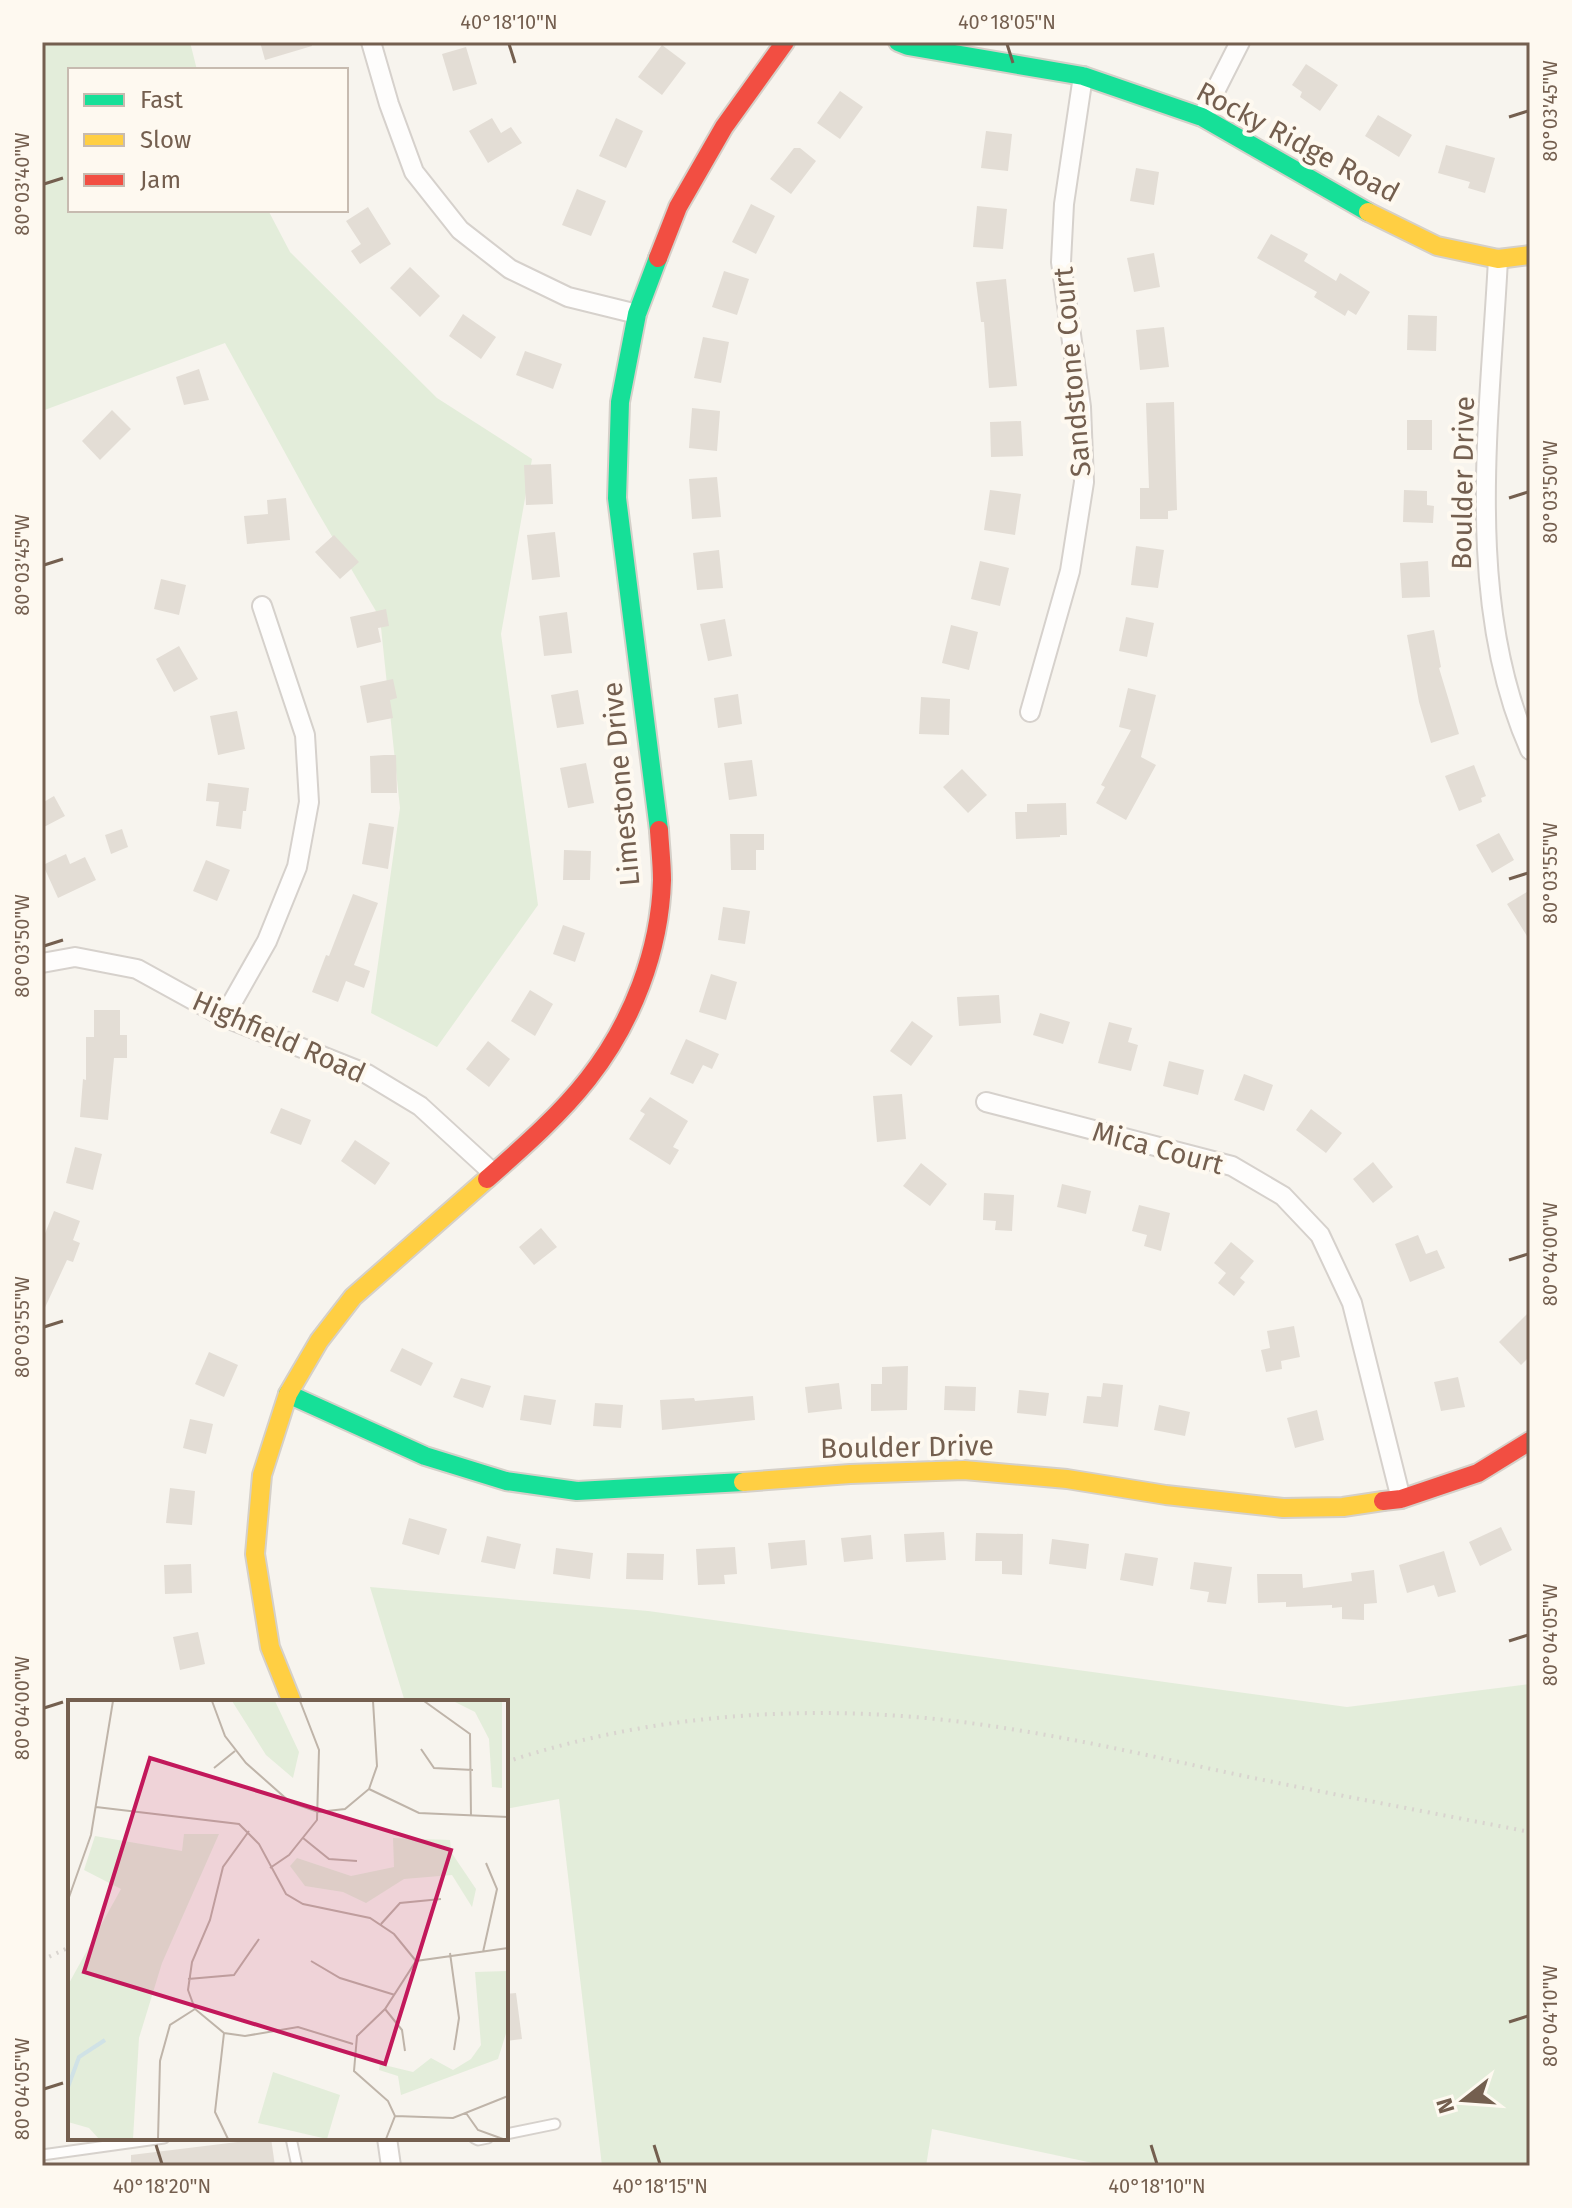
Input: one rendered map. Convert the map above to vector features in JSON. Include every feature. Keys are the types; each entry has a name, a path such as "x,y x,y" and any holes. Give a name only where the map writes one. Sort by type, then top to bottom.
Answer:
{"street":[{"path":"371,42 414,172 460,230 510,269 568,297 637,314"},
{"name":"Limestone Drive","path":"291,1700 270,1647 255,1554 262,1475 288,1394 319,1341 353,1297 535,1136 588,1079 629,1015 652,952 662,880 657,808 617,498 620,402 637,314 678,207 724,127 785,42"},
{"name":"Rocky Ridge Road","path":"898,42 1083,76 1202,117 1381,220 1437,246 1498,259 1530,255"},
{"path":"1202,117 1240,42"},
{"name":"Sandstone Court","path":"1030,712 1070,571 1084,482 1081,407 1061,262 1064,204 1083,76"},
{"name":"Boulder Drive","path":"1498,259 1485,520 1491,595 1502,663 1530,750"},
{"path":"224,1017 267,941 292,879 309,802 305,735 262,606"},
{"name":"Highfield Road","path":"42,963 75,957 137,969 224,1017 367,1074 420,1106 492,1172"},
{"name":"Mica Court","path":"986,1102 1232,1166 1283,1196 1320,1235 1352,1303 1401,1499"},
{"name":"Boulder Drive","path":"288,1394 425,1456 506,1481 577,1491 964,1470 1067,1479 1166,1495 1283,1508 1343,1507 1401,1499 1478,1473 1530,1441"},
{"path":"387,2140 391,2166"}],"lane":[{"path":"508,2134 555,2124"},
{"path":"42,2155 150,2140"},
{"path":"291,2140 297,2166"}],"path":[{"path":"508,1761 609,1735 688,1721 760,1715 905,1717 983,1725 1074,1740 1530,1832"},
{"path":"42,1960 68,1948"}],"green space":[{"path":"42,42 190,42 196,68 68,68 68,212 269,212 290,252 437,398 532,459 501,634 538,905 437,1047 371,1013 400,808 380,618 225,343 42,411"},
{"path":"370,1587 648,1611 1347,1707 1530,1684 1530,2166 1107,2166 932,2129 926,2166 602,2166 559,1799 508,1809 508,1700 404,1700"}],"building":[{"path":"260,42 311,42 312,46 265,60"},
{"path":"662,45 686,63 662,95 638,77"},
{"path":"466,47 477,84 453,91 442,54"},
{"path":"1306,64 1338,85 1320,111 1300,97 1302,92 1292,85"},
{"path":"840,91 863,107 840,139 817,123"},
{"path":"1378,115 1412,135 1399,157 1365,136"},
{"path":"492,118 501,133 511,127 522,143 488,163 469,131"},
{"path":"616,118 643,131 626,168 599,156"},
{"path":"986,131 1012,134 1008,171 981,168"},
{"path":"1446,145 1495,158 1485,193 1468,188 1470,182 1438,173"},
{"path":"794,148 800,148 816,161 791,194 770,179"},
{"path":"1136,168 1159,172 1154,205 1130,201"},
{"path":"577,189 606,201 591,236 562,225"},
{"path":"751,204 775,216 756,254 732,242"},
{"path":"977,206 1007,209 1003,249 973,247"},
{"path":"368,207 391,244 360,264 351,251 361,244 346,221"},
{"path":"1271,234 1308,254 1304,261 1336,281 1340,273 1370,292 1356,315 1348,310 1345,316 1314,297 1317,292 1257,258"},
{"path":"1154,253 1160,287 1134,292 1127,258"},
{"path":"410,267 440,296 420,317 390,288"},
{"path":"724,271 749,279 737,315 712,307"},
{"path":"1006,279 1017,386 989,388 984,322 981,322 976,282"},
{"path":"463,314 496,337 481,359 449,336"},
{"path":"1408,315 1437,316 1436,351 1407,350"},
{"path":"1164,327 1169,367 1140,370 1136,330"},
{"path":"703,337 729,342 721,383 694,378"},
{"path":"525,351 562,364 553,389 516,375"},
{"path":"199,369 209,400 184,405 176,377"},
{"path":"1174,402 1177,510 1168,511 1168,519 1140,519 1140,488 1149,488 1146,403"},
{"path":"692,408 720,411 717,451 689,448"},
{"path":"112,410 131,429 100,460 82,441"},
{"path":"1407,420 1432,420 1432,450 1407,450"},
{"path":"1021,421 1023,456 991,457 990,422"},
{"path":"551,464 553,504 526,505 524,465"},
{"path":"717,477 721,517 692,519 689,479"},
{"path":"990,490 1021,494 1015,535 984,530"},
{"path":"1404,490 1427,491 1427,505 1434,506 1433,523 1403,522"},
{"path":"286,498 290,540 247,544 244,516 268,514 267,500"},
{"path":"555,532 560,577 532,580 527,535"},
{"path":"334,535 359,562 340,579 315,552"},
{"path":"1136,546 1164,550 1158,588 1131,585"},
{"path":"719,550 723,588 697,590 693,553"},
{"path":"980,561 1009,568 1000,606 971,599"},
{"path":"1428,561 1430,597 1402,598 1400,563"},
{"path":"161,579 186,585 179,615 154,609"},
{"path":"386,609 389,626 378,628 381,642 357,648 350,617"},
{"path":"567,612 572,653 544,656 539,616"},
{"path":"1126,617 1154,623 1147,657 1119,651"},
{"path":"725,619 732,656 708,661 700,624"},
{"path":"951,625 978,632 969,670 942,663"},
{"path":"1434,630 1439,668 1459,734 1431,743 1419,702 1407,635"},
{"path":"179,646 198,679 174,692 156,659"},
{"path":"393,679 397,698 390,700 393,718 367,723 360,686"},
{"path":"1128,688 1156,695 1141,757 1156,765 1126,820 1096,803 1105,787 1101,785 1131,730 1119,727"},
{"path":"578,690 584,724 557,728 551,695"},
{"path":"738,694 742,724 718,728 714,698"},
{"path":"921,697 950,699 949,735 919,734"},
{"path":"237,711 245,749 218,755 210,716"},
{"path":"396,755 397,793 371,793 370,756"},
{"path":"752,760 757,796 729,800 724,763"},
{"path":"586,763 594,803 568,808 560,768"},
{"path":"1474,765 1486,796 1481,798 1482,802 1459,811 1445,776"},
{"path":"962,769 987,795 968,813 943,787"},
{"path":"208,783 249,788 241,829 216,826 219,802 206,801"},
{"path":"54,796 65,816 42,828 42,803"},
{"path":"1066,803 1067,835 1016,839 1015,812 1027,812 1027,804"},
{"path":"369,823 394,827 388,869 362,864"},
{"path":"122,829 128,847 111,854 105,835"},
{"path":"1499,833 1514,860 1492,873 1476,845"},
{"path":"730,834 764,834 764,850 756,850 756,870 731,870"},
{"path":"564,850 591,851 590,880 563,880"},
{"path":"66,854 70,864 85,857 96,880 58,898 43,865"},
{"path":"206,860 230,870 217,901 193,891"},
{"path":"1530,890 1530,941 1507,904"},
{"path":"353,894 378,903 354,965 370,971 364,988 346,981 338,1002 312,992"},
{"path":"723,907 750,911 745,944 718,940"},
{"path":"563,925 585,933 575,962 553,954"},
{"path":"711,974 737,982 726,1020 699,1012"},
{"path":"530,990 553,1004 535,1036 511,1021"},
{"path":"999,995 1001,1023 959,1026 957,997"},
{"path":"94,1010 120,1010 120,1035 127,1035 127,1058 114,1058 108,1120 80,1117 83,1079 86,1080 86,1037 94,1037"},
{"path":"1040,1013 1070,1022 1063,1044 1033,1035"},
{"path":"912,1021 933,1036 911,1066 890,1051"},
{"path":"1109,1022 1132,1028 1128,1042 1138,1045 1131,1071 1098,1063"},
{"path":"686,1039 719,1054 712,1069 703,1065 693,1084 670,1074"},
{"path":"488,1041 510,1059 489,1087 466,1069"},
{"path":"1169,1061 1204,1070 1198,1095 1163,1086"},
{"path":"1244,1074 1273,1085 1264,1111 1234,1100"},
{"path":"902,1094 906,1139 877,1142 873,1096"},
{"path":"650,1097 688,1121 673,1147 679,1150 670,1165 629,1139 645,1114 640,1111"},
{"path":"281,1108 311,1120 301,1145 270,1133"},
{"path":"1311,1109 1342,1133 1326,1153 1296,1130"},
{"path":"355,1140 390,1163 375,1185 341,1161"},
{"path":"75,1147 102,1154 93,1190 66,1183"},
{"path":"1373,1162 1393,1187 1373,1203 1353,1179"},
{"path":"921,1163 947,1184 930,1206 903,1186"},
{"path":"1062,1184 1091,1191 1086,1214 1057,1207"},
{"path":"984,1193 1014,1195 1012,1231 995,1230 996,1221 983,1220"},
{"path":"1139,1205 1170,1213 1161,1251 1144,1246 1147,1235 1132,1231"},
{"path":"54,1211 80,1221 73,1240 80,1243 73,1262 67,1260 42,1314 42,1241"},
{"path":"541,1228 557,1247 534,1265 519,1247"},
{"path":"1418,1235 1426,1254 1437,1250 1445,1268 1410,1282 1395,1244"},
{"path":"1231,1242 1254,1261 1240,1278 1245,1282 1234,1296 1218,1283 1226,1273 1214,1263"},
{"path":"1530,1311 1530,1356 1521,1365 1499,1342"},
{"path":"1294,1326 1300,1357 1281,1361 1282,1369 1266,1372 1261,1350 1270,1348 1267,1331"},
{"path":"402,1348 433,1363 421,1386 390,1371"},
{"path":"209,1352 238,1365 224,1397 195,1384"},
{"path":"908,1366 907,1410 871,1411 871,1384 882,1384 882,1367"},
{"path":"1458,1377 1465,1407 1441,1411 1434,1382"},
{"path":"461,1378 491,1386 483,1408 453,1397"},
{"path":"839,1383 842,1409 808,1413 805,1387"},
{"path":"1103,1383 1123,1385 1118,1427 1083,1423 1087,1396 1101,1397"},
{"path":"945,1386 976,1387 975,1411 944,1410"},
{"path":"1019,1390 1049,1393 1046,1416 1017,1413"},
{"path":"524,1395 556,1400 551,1425 520,1420"},
{"path":"753,1396 755,1420 662,1430 660,1400 694,1398 695,1401"},
{"path":"595,1403 623,1405 621,1428 593,1426"},
{"path":"1159,1405 1190,1412 1185,1436 1154,1430"},
{"path":"1317,1410 1324,1440 1295,1448 1287,1418"},
{"path":"190,1419 213,1424 206,1454 183,1448"},
{"path":"170,1488 195,1491 192,1525 166,1523"},
{"path":"409,1518 447,1529 439,1555 402,1544"},
{"path":"1501,1527 1512,1550 1480,1566 1469,1542"},
{"path":"944,1532 946,1560 906,1562 904,1534"},
{"path":"976,1533 1023,1534 1022,1575 1002,1574 1002,1561 975,1561"},
{"path":"871,1535 873,1559 844,1562 841,1538"},
{"path":"487,1536 521,1544 515,1569 481,1562"},
{"path":"1052,1539 1089,1544 1086,1569 1049,1564"},
{"path":"805,1540 807,1565 771,1569 768,1543"},
{"path":"735,1547 737,1574 724,1575 725,1584 698,1585 696,1549"},
{"path":"556,1548 593,1553 590,1579 553,1574"},
{"path":"1444,1551 1456,1592 1438,1597 1434,1585 1407,1593 1399,1565"},
{"path":"627,1553 664,1554 663,1580 626,1579"},
{"path":"1125,1553 1158,1558 1153,1586 1120,1580"},
{"path":"1194,1562 1232,1567 1226,1604 1207,1602 1209,1592 1190,1589"},
{"path":"191,1564 192,1593 165,1594 164,1565"},
{"path":"1374,1570 1377,1603 1364,1604 1364,1620 1342,1619 1342,1607 1332,1608 1332,1605 1286,1607 1286,1602 1258,1603 1257,1574 1302,1574 1303,1588 1352,1581 1351,1573"},
{"path":"198,1632 205,1664 180,1670 173,1637"},
{"path":"516,1993 522,2039 508,2041 508,1994"},
{"path":"271,2140 275,2166 131,2166 131,2155"}],"traffic: fast":[{"path":"898,42 1083,76 1202,117 1368,212"},
{"path":"658,258 637,314 620,402 617,498 659,830"},
{"path":"288,1394 425,1456 506,1481 577,1491 743,1482"}],"traffic: slow":[{"path":"1368,212 1437,246 1498,259 1530,255"},
{"path":"291,1700 270,1647 255,1554 262,1475 288,1394 319,1341 353,1297 487,1179"},
{"path":"743,1482 964,1470 1067,1479 1166,1495 1283,1508 1343,1507 1383,1501"}],"traffic: jam":[{"path":"658,258 678,207 724,127 785,42"},
{"path":"487,1179 577,1093 604,1057 630,1010 641,985 656,933 662,880 659,830"},
{"path":"1383,1501 1401,1499 1478,1473 1530,1441"}]}
